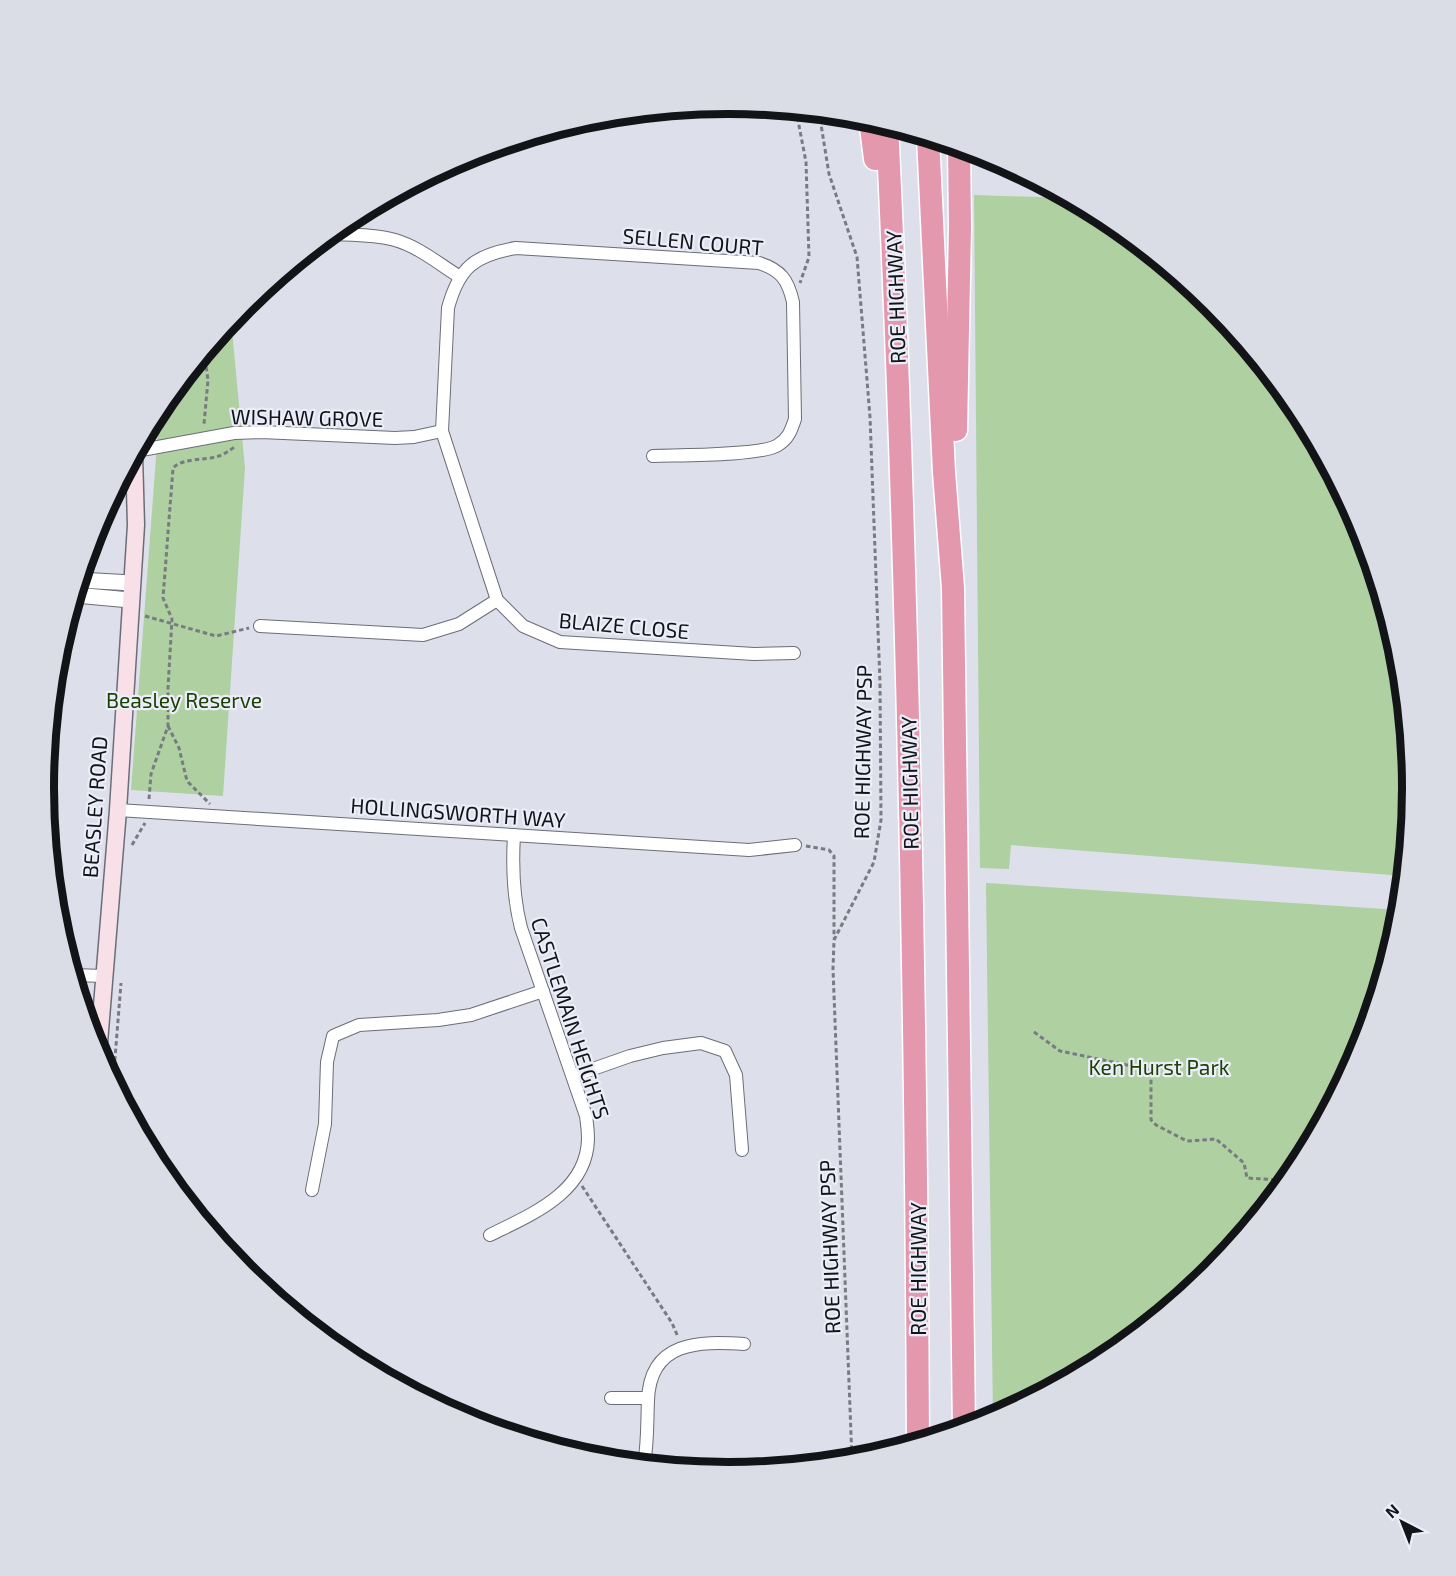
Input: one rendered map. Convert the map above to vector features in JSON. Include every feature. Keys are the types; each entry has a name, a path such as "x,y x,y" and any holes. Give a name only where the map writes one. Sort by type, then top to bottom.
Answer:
{"highway":[{"path":"871,130 896,327"},
{"name":"ROE HIGHWAY","path":"887,134 896,327 916,1121 918,1434"},
{"name":"ROE HIGHWAY","path":"928,145 944,472 953,588 964,1419"},
{"path":"953,588 960,227 959,155"}],"main road":[{"name":"BEASLEY ROAD","path":"100,1032 118,810 136,525 135,468"}],"street":[{"path":"344,235 396,240 416,249 460,277"},
{"name":"SELLEN COURT","path":"442,431 448,308 460,277 472,263 494,252 516,248 759,263 773,268 783,277 790,290"},
{"path":"653,456 759,451 776,447 790,435 795,419 793,302 790,290"},
{"name":"WISHAW GROVE","path":"144,451 234,433 261,432 394,438 414,437 442,431"},
{"name":"BLAIZE CLOSE","path":"442,431 497,600 523,626 560,642 754,654 794,653"},
{"path":"87,582 131,591"},
{"path":"83,594 131,591"},
{"path":"260,626 423,635 459,624 497,600"},
{"name":"HOLLINGSWORTH WAY","path":"118,810 749,850 795,845"},
{"name":"CASTLEMAIN HEIGHTS","path":"490,1235 546,1207 560,1196 573,1180 583,1161 588,1140 586,1116 521,928 514,898 512,867 514,835"},
{"path":"81,975 104,976"},
{"path":"312,1190 325,1124 327,1062 333,1036 359,1025 438,1020 471,1015 543,991"},
{"path":"573,1076 630,1056 663,1048 701,1043 725,1051 736,1075 742,1150"},
{"path":"645,1457 648,1398 652,1374 664,1357 682,1347 708,1342 744,1344"},
{"path":"611,1398 648,1398"}],"path":[{"path":"790,290 799,286 809,256 806,162 798,118"},
{"name":"ROE HIGHWAY PSP","path":"820,121 829,174 857,257 870,417 880,683 881,820 874,862 834,939 833,969 852,1450"},
{"path":"204,424 208,380 206,363"},
{"path":"149,801 151,774 168,726 172,623 163,598 171,475 177,464 227,453 236,446 234,433"},
{"path":"179,453 187,462"},
{"path":"129,619 141,615 216,636 260,626"},
{"path":"168,726 179,748 187,781 209,803 212,816"},
{"path":"131,849 135,837 146,822"},
{"path":"795,845 829,850 834,856 834,939"},
{"path":"114,1066 121,980"},
{"path":"1034,1032 1060,1051 1151,1070 1151,1120 1156,1125 1186,1141 1216,1139 1244,1162 1247,1178 1276,1180"},
{"path":"573,1180 586,1190 672,1323 682,1347"}],"green space":[{"path":"974,195 1052,197 1138,253 1205,311 1263,378 1312,451 1351,530 1379,614 1389,657 1401,744 1401,832 1396,875 1011,845 1009,869 980,868"},
{"name":"Beasley Reserve","path":"232,332 245,468 223,796 131,790 158,429 193,378"},
{"name":"Ken Hurst Park","path":"986,883 1391,909 1379,962 1351,1046 1312,1125 1263,1198 1205,1265 1138,1323 1065,1372 993,1408"}]}
